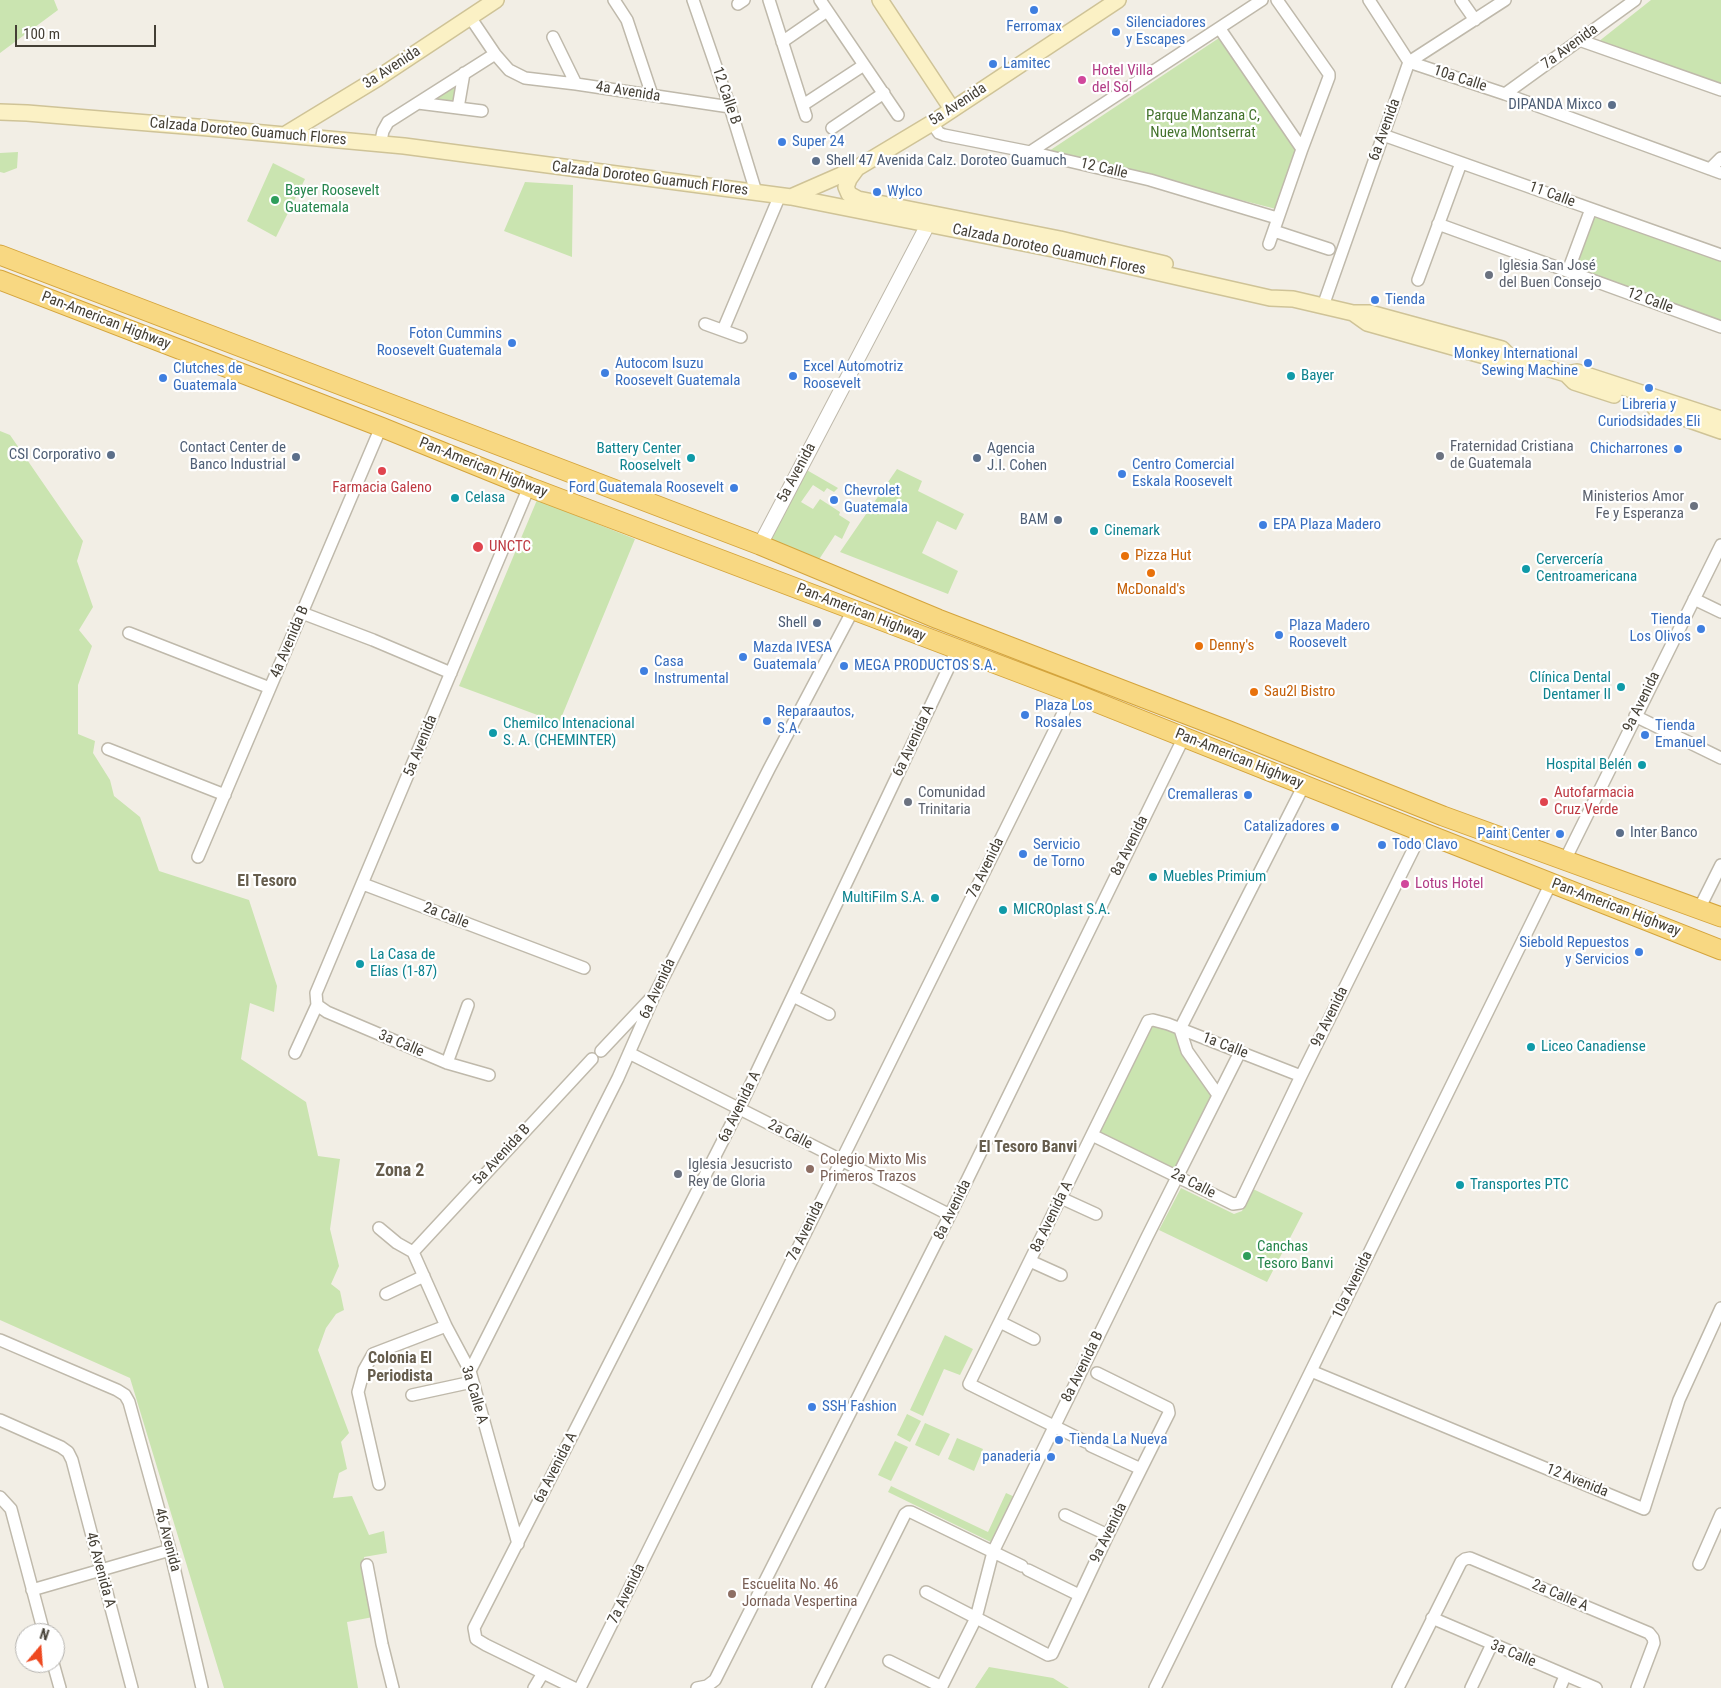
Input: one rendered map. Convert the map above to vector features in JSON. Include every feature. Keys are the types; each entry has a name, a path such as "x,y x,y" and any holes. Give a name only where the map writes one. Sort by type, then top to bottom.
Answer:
{"highway":[{"name":"Pan-American Highway","path":"0,255 760,545 938,619 1443,816 1721,917"},
{"name":"Pan-American Highway","path":"0,280 529,486 1073,693 1721,950"},
{"path":"150,339 176,339 185,334 182,328 162,318"},
{"path":"437,450 496,461 734,554 750,555 760,545"},
{"path":"853,610 861,603 868,602 912,618 938,619"},
{"path":"1209,747 1235,748 1298,773 1306,771 1310,763"},
{"path":"1304,785 1311,777 1321,776 1419,815 1443,816"}],"main road":[{"name":"3a Avenida","path":"286,134 336,104 496,0"},
{"path":"880,0 952,110"},
{"name":"5a Avenida","path":"785,196 856,168 932,123 1118,0"},
{"path":"336,104 327,115 324,126 326,133 336,141"},
{"name":"Calzada Doroteo Guamuch Flores","path":"0,112 286,134 336,141 404,146 785,196 929,219"},
{"name":"Calzada Doroteo Guamuch Flores","path":"856,168 847,185 847,192 858,199 929,219 1058,250 1270,298 1293,299 1353,313 1370,324 1499,360 1510,357 1566,374 1577,372 1721,419"},
{"name":"Calzada Doroteo Guamuch Flores","path":"1566,374 1574,382 1721,431"}],"street":[{"path":"614,0 627,20 652,95"},
{"name":"12 Calle B","path":"693,0 730,107 756,192"},
{"path":"769,0 805,110 864,65"},
{"path":"1030,152 1262,0"},
{"path":"1269,244 1329,75 1277,0"},
{"path":"1368,0 1409,62 1504,0"},
{"path":"1462,0 1475,20"},
{"name":"7a Avenida","path":"1505,94 1636,0"},
{"path":"782,42 824,3 898,115"},
{"path":"380,145 383,131 388,122 494,54 470,17"},
{"path":"1220,29 1302,149"},
{"path":"553,37 576,84"},
{"path":"1579,40 1721,90"},
{"name":"4a Avenida","path":"494,54 509,70 525,78 730,107"},
{"name":"10a Calle","path":"1409,62 1505,94 1716,171"},
{"name":"6a Avenida","path":"1323,306 1409,62"},
{"path":"458,108 464,73"},
{"path":"832,128 884,94"},
{"path":"418,103 482,111"},
{"name":"12 Calle","path":"932,123 944,135 1030,152 1150,180 1277,218"},
{"name":"11 Calle","path":"1383,135 1721,255"},
{"path":"1716,171 1721,158"},
{"path":"1418,280 1461,163"},
{"path":"723,330 785,196"},
{"path":"1568,271 1591,209"},
{"name":"5a Avenida","path":"760,545 929,219"},
{"name":"12 Calle","path":"1438,224 1721,326"},
{"path":"1274,231 1329,249"},
{"path":"705,324 741,337"},
{"name":"4a Avenida B","path":"198,857 381,427"},
{"name":"5a Avenida","path":"295,1053 317,1005 316,993 529,486"},
{"name":"9a Avenida","path":"1565,860 1694,599 1716,567 1721,545"},
{"path":"1694,599 1721,612"},
{"name":"6a Avenida","path":"471,1377 630,1053 655,994 769,768 853,610"},
{"path":"302,613 451,673"},
{"path":"130,633 270,688"},
{"name":"6a Avenida A","path":"542,1673 476,1639 474,1628 739,1109 957,650"},
{"name":"7a Avenida","path":"580,1688 1073,693"},
{"path":"1635,716 1721,758"},
{"name":"8a Avenida","path":"697,1688 707,1686 715,1680 950,1215 1184,737"},
{"path":"108,749 225,795"},
{"path":"1218,1095 1187,1051 1180,1029 1304,785"},
{"name":"9a Avenida","path":"1240,1203 1422,832"},
{"path":"1699,909 1721,865"},
{"name":"10a Avenida","path":"1155,1688 1551,883"},
{"name":"2a Calle","path":"363,884 584,968"},
{"path":"601,1051 655,994"},
{"path":"793,996 829,1014"},
{"name":"3a Calle","path":"317,1005 327,1012 447,1063 489,1075"},
{"path":"447,1063 468,1006"},
{"name":"1a Calle","path":"1148,1022 1153,1020 1180,1029 1301,1076"},
{"name":"8a Avenida A","path":"1054,1426 970,1385 1148,1022"},
{"name":"8a Avenida B","path":"942,1687 976,1618 993,1552 1240,1052"},
{"name":"2a Calle","path":"630,1053 950,1215"},
{"name":"5a Avenida B","path":"413,1252 592,1060"},
{"name":"2a Calle","path":"1092,1135 1233,1204 1240,1203"},
{"path":"1061,1198 1096,1214"},
{"path":"379,1228 397,1243 413,1252"},
{"name":"3a Calle A","path":"413,1252 471,1377 518,1544"},
{"path":"1030,1261 1061,1274"},
{"path":"386,1294 424,1276"},
{"name":"12 Avenida","path":"1311,1371 1644,1508 1679,1400 1721,1308"},
{"path":"1000,1322 1034,1339"},
{"path":"379,1484 358,1392 360,1381 373,1354 446,1326"},
{"name":"46 Avenida","path":"0,1340 125,1395 129,1402 170,1550 202,1688"},
{"name":"9a Avenida","path":"976,1618 1048,1655 1052,1654 1169,1412 1168,1408 1097,1373"},
{"path":"412,1395 471,1377"},
{"name":"46 Avenida A","path":"0,1420 61,1446 68,1452 72,1460 132,1688"},
{"path":"1054,1426 1141,1469"},
{"path":"3,1500 11,1509 41,1623"},
{"path":"818,1688 905,1514 908,1512 1079,1595"},
{"path":"1699,1564 1721,1514"},
{"path":"1065,1515 1108,1535"},
{"path":"32,1590 170,1550"},
{"name":"2a Calle A","path":"1432,1618 1461,1562 1465,1558 1470,1558 1649,1633 1654,1643 1637,1688"},
{"path":"367,1565 382,1644 393,1688"},
{"path":"926,1592 976,1618"},
{"path":"1398,1688 1432,1618"},
{"name":"3a Calle","path":"1432,1618 1596,1688"},
{"path":"1470,1688 1492,1644"},
{"path":"889,1661 942,1687"},
{"path":"56,1673 60,1688"},
{"path":"534,1688 542,1673 574,1688"},
{"path":"1560,1688 1565,1676"}],"green space":[{"path":"0,0 54,0 58,10 0,53"},
{"path":"1651,0 1721,0 1721,83 1598,42"},
{"name":"Parque Manzana C, Nueva Montserrat","path":"1219,38 1296,148 1276,209 1049,151"},
{"path":"458,85 455,103 431,99"},
{"path":"18,152 17,168 4,173 0,172 0,153"},
{"name":"Bayer Roosevelt Guatemala","path":"273,163 305,179 276,237 247,221"},
{"path":"525,182 573,185 572,257 504,231"},
{"path":"1593,213 1721,258 1721,319 1719,323 1572,269"},
{"path":"0,431 10,435 83,541 77,561 93,607 79,630 92,646 78,685 78,734 95,741 93,753 110,780 114,796 140,817 159,871 249,900 277,986 274,1012 250,1003 241,1059 306,1102 318,1156 340,1159 330,1229 339,1266 331,1284 340,1291 344,1310 336,1314 326,1328 318,1350 349,1433 341,1442 347,1469 339,1473 333,1498 352,1496 369,1535 384,1531 387,1553 364,1557 373,1617 347,1622 358,1688 224,1688 130,1378 0,1320"},
{"path":"805,469 838,488 834,492 827,488 824,492 813,485 801,502 813,509 820,499 840,512 839,515 850,522 842,539 835,535 818,561 773,543 771,537"},
{"path":"897,469 922,481 918,491 964,514 956,530 937,521 922,553 958,571 948,594 840,552"},
{"path":"537,500 635,539 559,723 459,686"},
{"path":"1151,1023 1177,1031 1214,1095 1177,1171 1097,1134"},
{"name":"Canchas Tesoro Banvi","path":"1181,1188 1234,1214 1242,1211 1253,1189 1303,1213 1267,1282 1159,1230"},
{"path":"945,1335 973,1349 960,1375 944,1369 923,1416 910,1410"},
{"path":"907,1414 921,1421 910,1442 897,1435"},
{"path":"925,1423 950,1434 939,1456 915,1445"},
{"path":"957,1438 983,1449 974,1471 948,1459"},
{"path":"895,1441 908,1447 891,1481 878,1475"},
{"path":"891,1486 988,1532 1006,1493 1017,1498 995,1544 888,1492"},
{"path":"989,1667 1053,1678 1069,1688 975,1688"}],"place":[{"name":"Ferromax","path":"1034,10"},
{"name":"Silenciadores y Escapes","path":"1116,32"},
{"name":"Lamitec","path":"993,64"},
{"name":"Hotel Villa del Sol","path":"1082,80"},
{"name":"DIPANDA Mixco","path":"1612,105"},
{"name":"Super 24","path":"782,142"},
{"name":"Shell 47 Avenida Calz. Doroteo Guamuch","path":"816,161"},
{"name":"Wylco","path":"877,192"},
{"name":"Bayer Roosevelt Guatemala","path":"275,200"},
{"name":"Iglesia San José del Buen Consejo","path":"1489,275"},
{"name":"Tienda","path":"1375,300"},
{"name":"Foton Cummins Roosevelt Guatemala","path":"512,343"},
{"name":"Monkey International Sewing Machine","path":"1588,363"},
{"name":"Autocom Isuzu Roosevelt Guatemala","path":"605,373"},
{"name":"Excel Automotriz Roosevelt","path":"793,376"},
{"name":"Bayer","path":"1291,376"},
{"name":"Clutches de Guatemala","path":"163,378"},
{"name":"Libreria y Curiodsidades Eli","path":"1649,388"},
{"name":"Chicharrones","path":"1678,449"},
{"name":"CSI Corporativo","path":"111,455"},
{"name":"Fraternidad Cristiana de Guatemala","path":"1440,456"},
{"name":"Contact Center de Banco Industrial","path":"296,457"},
{"name":"Battery Center Rooselvelt","path":"691,458"},
{"name":"Agencia J.I. Cohen","path":"977,458"},
{"name":"Farmacia Galeno","path":"382,471"},
{"name":"Centro Comercial Eskala Roosevelt","path":"1122,474"},
{"name":"Ford Guatemala Roosevelt","path":"734,488"},
{"name":"Celasa","path":"455,498"},
{"name":"Chevrolet Guatemala","path":"834,500"},
{"name":"Ministerios Amor Fe y Esperanza","path":"1694,506"},
{"name":"BAM","path":"1058,520"},
{"name":"EPA Plaza Madero","path":"1263,525"},
{"name":"Cinemark","path":"1094,531"},
{"name":"UNCTC","path":"478,547"},
{"name":"Pizza Hut","path":"1125,556"},
{"name":"Cervercería Centroamericana","path":"1526,569"},
{"name":"McDonald's","path":"1151,573"},
{"name":"Shell","path":"817,623"},
{"name":"Tienda Los Olivos","path":"1701,629"},
{"name":"Plaza Madero Roosevelt","path":"1279,635"},
{"name":"Denny's","path":"1199,646"},
{"name":"Mazda IVESA Guatemala","path":"743,657"},
{"name":"MEGA PRODUCTOS S.A.","path":"844,666"},
{"name":"Casa Instrumental","path":"644,671"},
{"name":"Clínica Dental Dentamer II","path":"1621,687"},
{"name":"Sau2l Bistro","path":"1254,692"},
{"name":"Plaza Los Rosales","path":"1025,715"},
{"name":"Reparaautos, S.A.","path":"767,721"},
{"name":"Chemilco Intenacional S. A. (CHEMINTER)","path":"493,733"},
{"name":"Tienda Emanuel","path":"1645,735"},
{"name":"Hospital Belén","path":"1642,765"},
{"name":"Cremalleras","path":"1248,795"},
{"name":"Comunidad Trinitaria","path":"908,802"},
{"name":"Autofarmacia Cruz Verde","path":"1544,802"},
{"name":"Catalizadores","path":"1335,827"},
{"name":"Inter Banco","path":"1620,833"},
{"name":"Paint Center","path":"1560,834"},
{"name":"Todo Clavo","path":"1382,845"},
{"name":"Servicio de Torno","path":"1023,854"},
{"name":"Muebles Primium","path":"1153,877"},
{"name":"Lotus Hotel","path":"1405,884"},
{"name":"MultiFilm S.A.","path":"935,898"},
{"name":"MICROplast S.A.","path":"1003,910"},
{"name":"Siebold Repuestos y Servicios","path":"1639,952"},
{"name":"La Casa de Elías (1-87)","path":"360,964"},
{"name":"Liceo Canadiense","path":"1531,1047"},
{"name":"Colegio Mixto Mis Primeros Trazos","path":"810,1169"},
{"name":"Iglesia Jesucristo Rey de Gloria","path":"678,1174"},
{"name":"Transportes PTC","path":"1460,1185"},
{"name":"Canchas Tesoro Banvi","path":"1247,1256"},
{"name":"SSH Fashion","path":"812,1407"},
{"name":"Tienda La Nueva","path":"1059,1440"},
{"name":"panaderia","path":"1051,1457"},
{"name":"Escuelita No. 46 Jornada Vespertina","path":"732,1594"}],"district":[{"name":"El Tesoro","path":"267,882"},
{"name":"El Tesoro Banvi","path":"1028,1148"},
{"name":"Zona 2","path":"400,1171"},
{"name":"Colonia El Periodista","path":"400,1368"}]}
